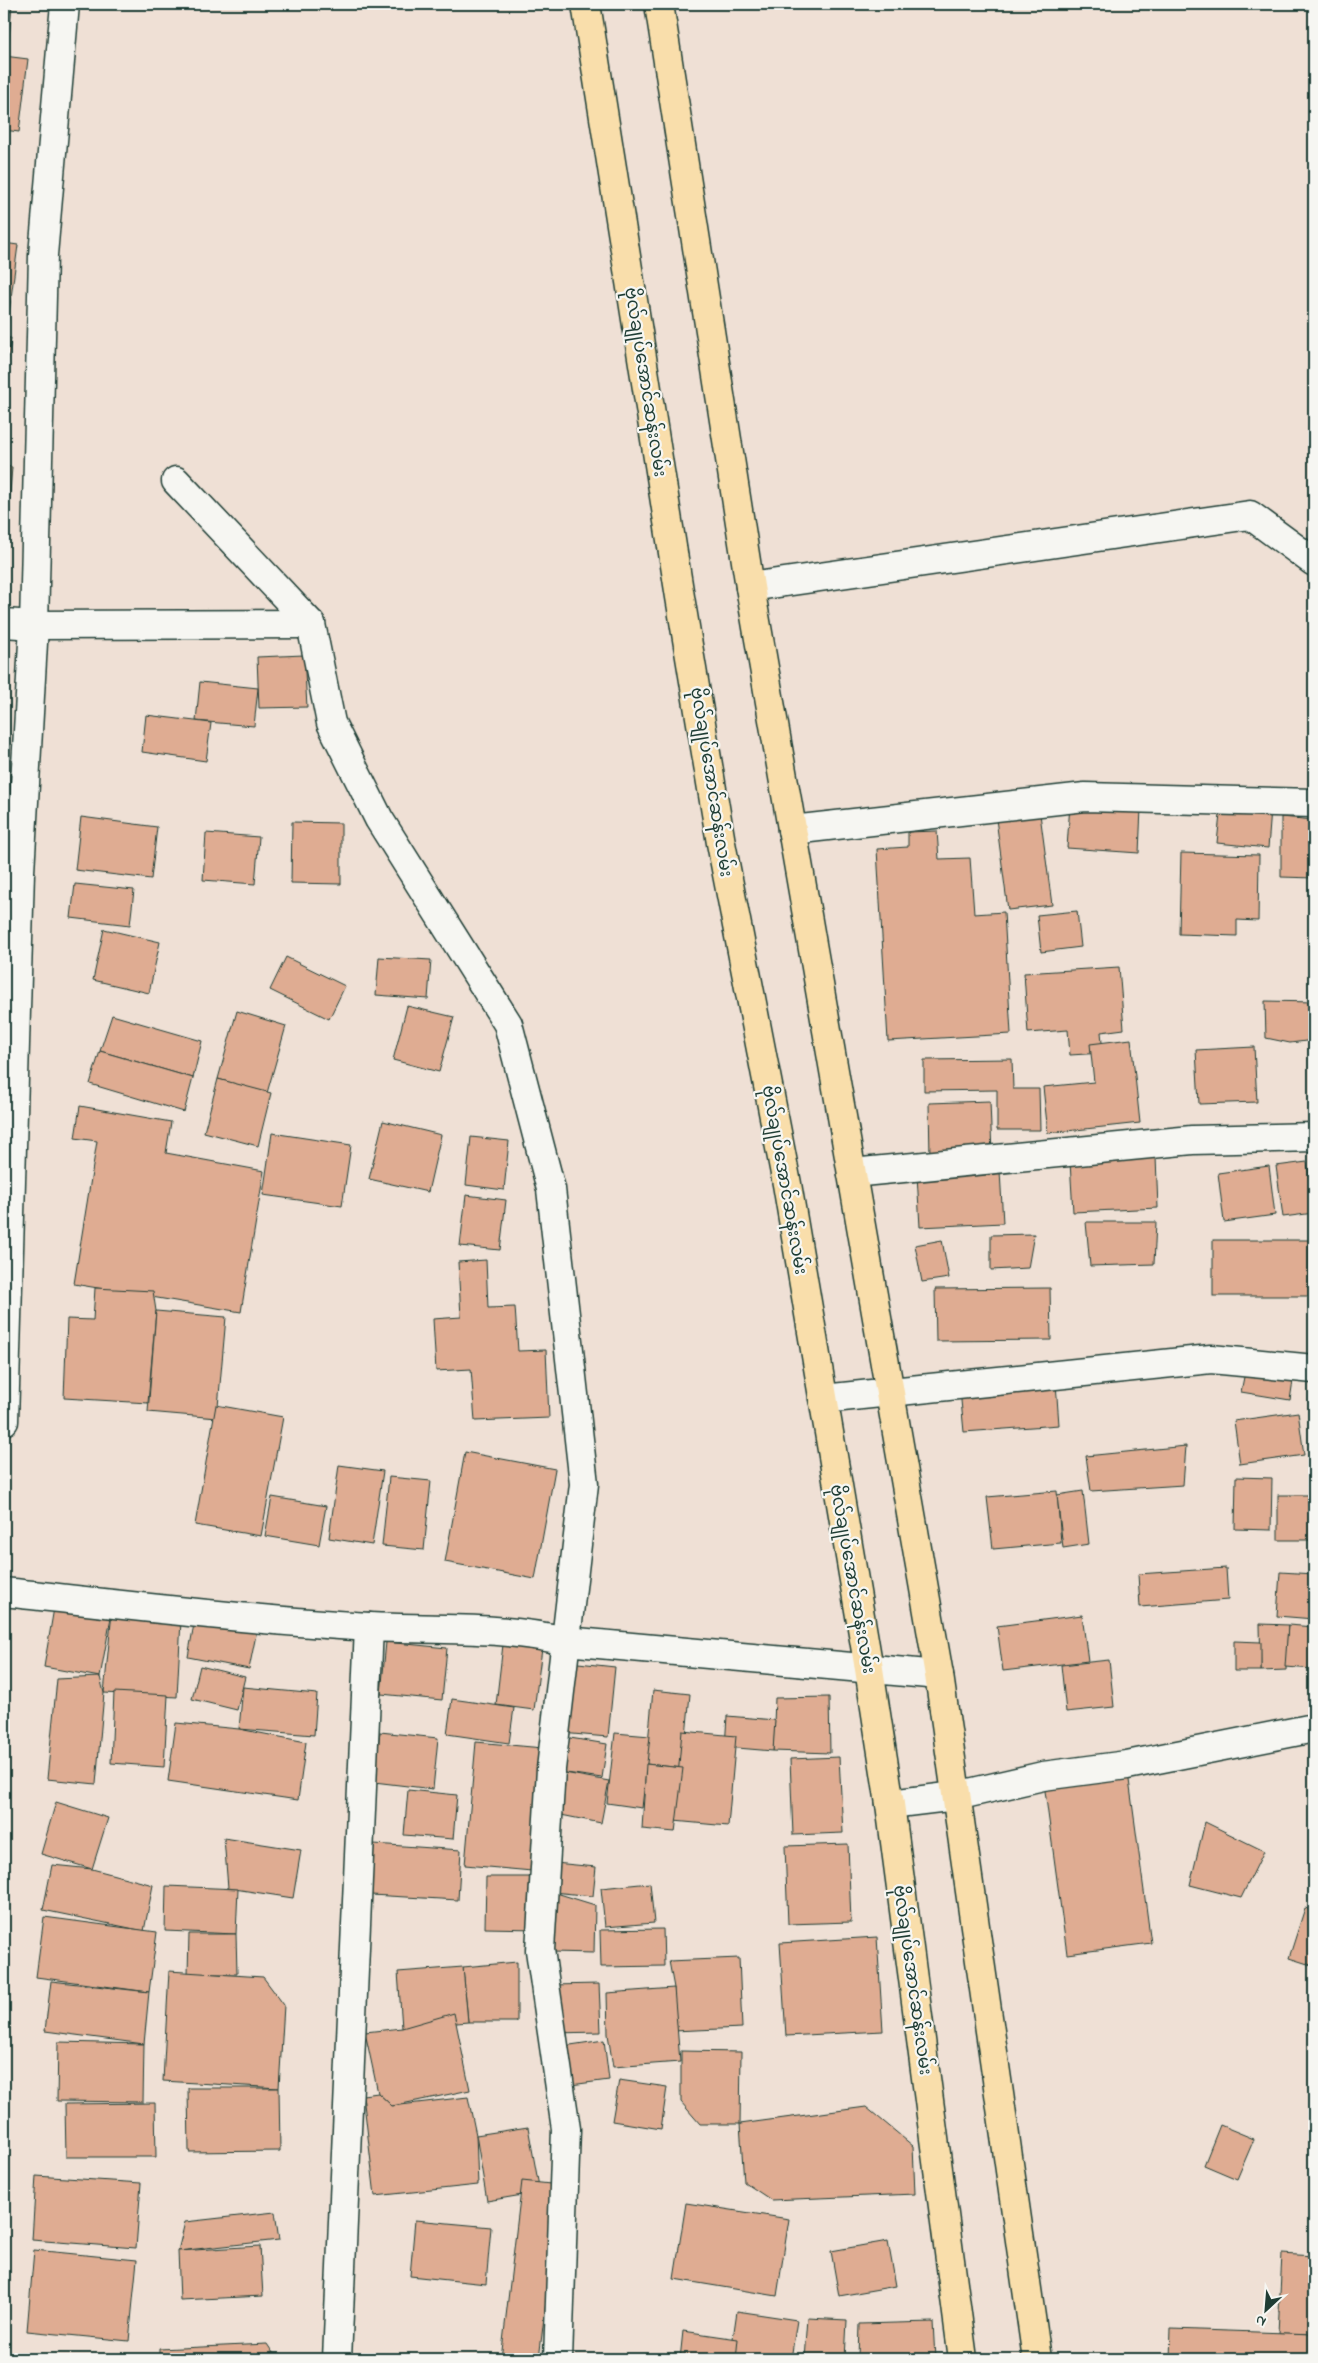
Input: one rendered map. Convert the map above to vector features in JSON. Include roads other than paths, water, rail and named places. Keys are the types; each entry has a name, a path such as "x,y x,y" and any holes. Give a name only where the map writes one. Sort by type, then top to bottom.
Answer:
{"highway":[{"name":"ဗိုလ်ချုပ်အောင်ဆန်းလမ်း","path":"586,4 721,843 787,1184 869,1669 890,1804 963,2359"},
{"path":"659,4 750,587 939,1675 1037,2359"}],"street":[{"path":"4,1421 20,872 34,625 44,256 65,4"},
{"path":"176,481 311,624 331,723 379,819 508,1024 551,1189 584,1484 547,1819 540,1950 566,2129 558,2359"},
{"path":"750,587 1250,515 1314,562"},
{"path":"4,623 34,625 311,624"},
{"path":"792,830 1085,797 1314,803"},
{"path":"852,1172 1192,1140 1314,1138"},
{"path":"823,1399 1211,1359 1314,1368"},
{"path":"4,1592 196,1613 369,1627 480,1630 540,1634 566,1640 939,1675"},
{"path":"338,2359 369,1627"},
{"path":"890,1804 956,1796 1042,1776 1127,1765 1314,1728"}]}
